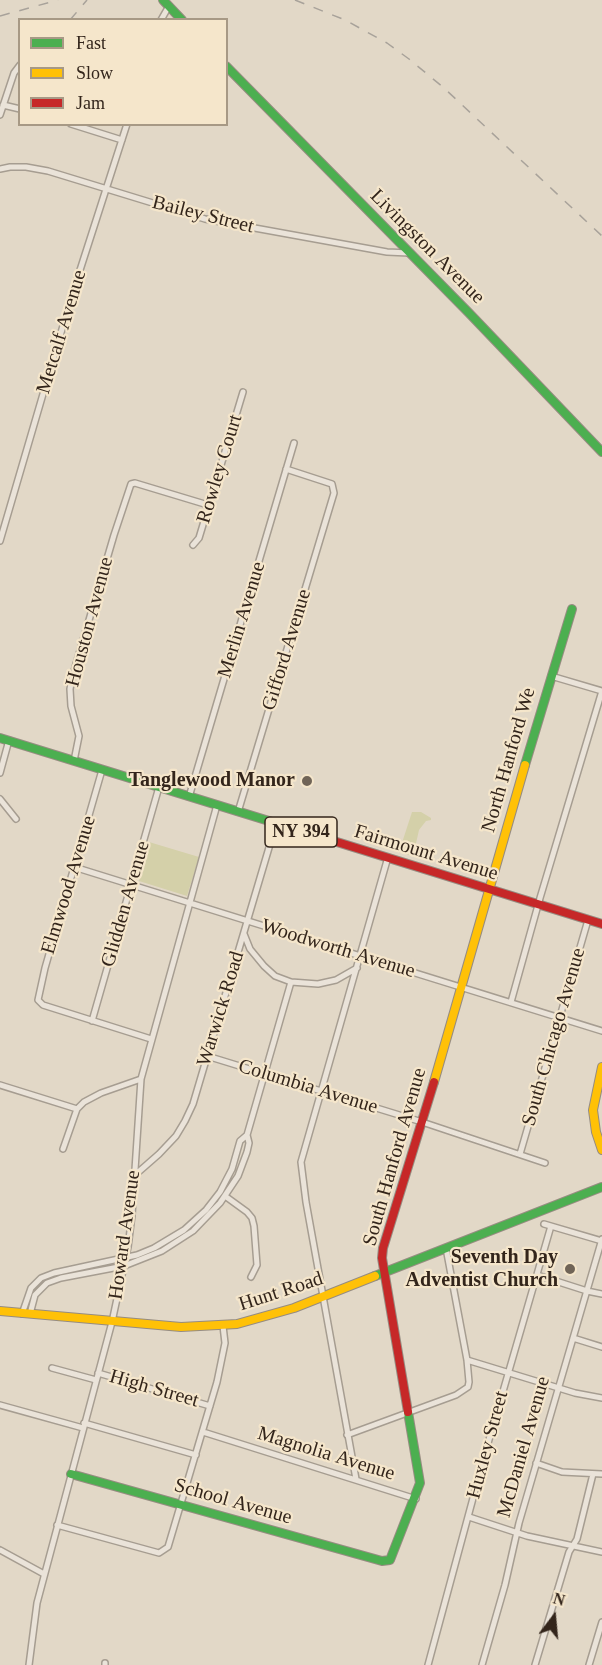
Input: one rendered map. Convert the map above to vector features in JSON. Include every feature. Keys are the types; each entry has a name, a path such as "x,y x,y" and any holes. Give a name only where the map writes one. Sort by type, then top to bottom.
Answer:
{"street":[{"path":"162,18 166,3"},
{"path":"166,3 180,18"},
{"path":"0,115 14,73 18,68"},
{"name":"Livingston Avenue","path":"228,68 602,452"},
{"path":"3,105 18,109"},
{"path":"77,126 122,140"},
{"name":"Metcalf Avenue","path":"0,541 72,295 126,126"},
{"name":"Bailey Street","path":"0,169 26,167 106,188 205,219 387,252 409,253"},
{"name":"Rowley Court","path":"193,545 199,538 243,392"},
{"name":"Merlin Avenue","path":"189,797 294,443"},
{"name":"Gifford Avenue","path":"238,812 334,487 326,481 286,469"},
{"name":"Houston Avenue","path":"74,761 79,736 71,706 72,678 131,484 135,483 208,505"},
{"name":"North Hanford We","path":"489,889 572,609"},
{"path":"511,1002 602,691 551,676"},
{"name":"Fairmount Avenue","path":"0,738 602,924"},
{"path":"0,772 9,740"},
{"name":"Elmwood Avenue","path":"92,1021 43,1005 38,1001 38,996 102,770"},
{"name":"Glidden Avenue","path":"92,1021 159,787"},
{"path":"0,799 16,819"},
{"name":"Howard Avenue","path":"29,1665 32,1630 44,1574 112,1322 126,1258 132,1215 141,1079 217,805"},
{"name":"Warwick Road","path":"135,1174 167,1146 185,1121 207,1056 276,824"},
{"path":"356,1479 306,1202 301,1162 388,857"},
{"name":"Woodworth Avenue","path":"74,867 602,1031"},
{"name":"South Hanford Avenue","path":"419,1474 384,1272 383,1248 489,889"},
{"name":"South Chicago Avenue","path":"520,1154 588,920"},
{"path":"244,934 249,949 264,966 275,975 291,982 318,984 336,980 357,968"},
{"path":"26,1314 34,1295 47,1283 61,1278 124,1266 162,1251 183,1239 208,1217 225,1196 243,1163 249,1143 247,1135 291,982"},
{"path":"92,1021 151,1039"},
{"name":"Columbia Avenue","path":"207,1056 322,1090 545,1163"},
{"path":"602,1067 600,1084 594,1100 594,1120 602,1150"},
{"path":"63,1149 77,1109 84,1102 101,1093 141,1079"},
{"path":"0,1085 77,1109"},
{"path":"26,1314 31,1288 41,1278 54,1273 126,1258 165,1243 197,1219 220,1192 232,1169 240,1141 247,1135"},
{"name":"Hunt Road","path":"0,1311 181,1327 223,1326 259,1319 324,1296 602,1187"},
{"path":"225,1196 252,1218 257,1265 251,1276"},
{"path":"544,1224 602,1240"},
{"name":"Huxley Street","path":"428,1665 508,1372 551,1226"},
{"name":"McDaniel Avenue","path":"482,1665 505,1585 516,1533 602,1240"},
{"path":"347,1435 464,1391 469,1382 446,1248"},
{"path":"537,1275 602,1294"},
{"path":"57,1525 159,1553 168,1547 210,1406 225,1343 223,1326"},
{"path":"573,1338 602,1347"},
{"path":"467,1360 558,1388 602,1398"},
{"name":"High Street","path":"52,1368 96,1380"},
{"name":"High Street","path":"98,1373 210,1406"},
{"path":"0,1405 196,1455"},
{"name":"Magnolia Avenue","path":"203,1432 416,1499 420,1483 419,1474"},
{"path":"536,1463 562,1472 602,1474"},
{"name":"School Avenue","path":"70,1474 386,1562 392,1557 416,1499"},
{"path":"535,1665 572,1547 577,1539 593,1474"},
{"path":"469,1517 516,1533 602,1552"},
{"path":"0,1550 44,1574"},
{"path":"589,1665 602,1622"},
{"path":"594,1651 602,1653"}],"shaded area":[{"path":"412,812 421,812 431,818 419,830 414,852 422,859 399,852"},
{"path":"149,842 199,857 187,896 139,881"}],"railway":[{"path":"0,16 58,0"},
{"path":"72,18 87,0"},
{"path":"295,0 345,20 387,43 409,59 444,88 602,236"}],"traffic: fast":[{"path":"163,0 180,18"},
{"path":"228,68 602,452"},
{"path":"525,765 572,609"},
{"path":"0,738 282,825"},
{"path":"375,1276 602,1187"},
{"path":"71,1474 382,1561 390,1560 420,1483 408,1412"}],"traffic: slow":[{"path":"434,1082 525,765"},
{"path":"602,1067 593,1110 596,1132 602,1150"},
{"path":"0,1311 181,1327 237,1324 294,1308 375,1276"}],"traffic: jam":[{"path":"282,825 602,924"},
{"path":"408,1412 382,1258 383,1248 434,1082"}],"place":[{"name":"Tanglewood Manor","path":"307,781"},
{"name":"Seventh Day Adventist Church","path":"570,1269"}]}
